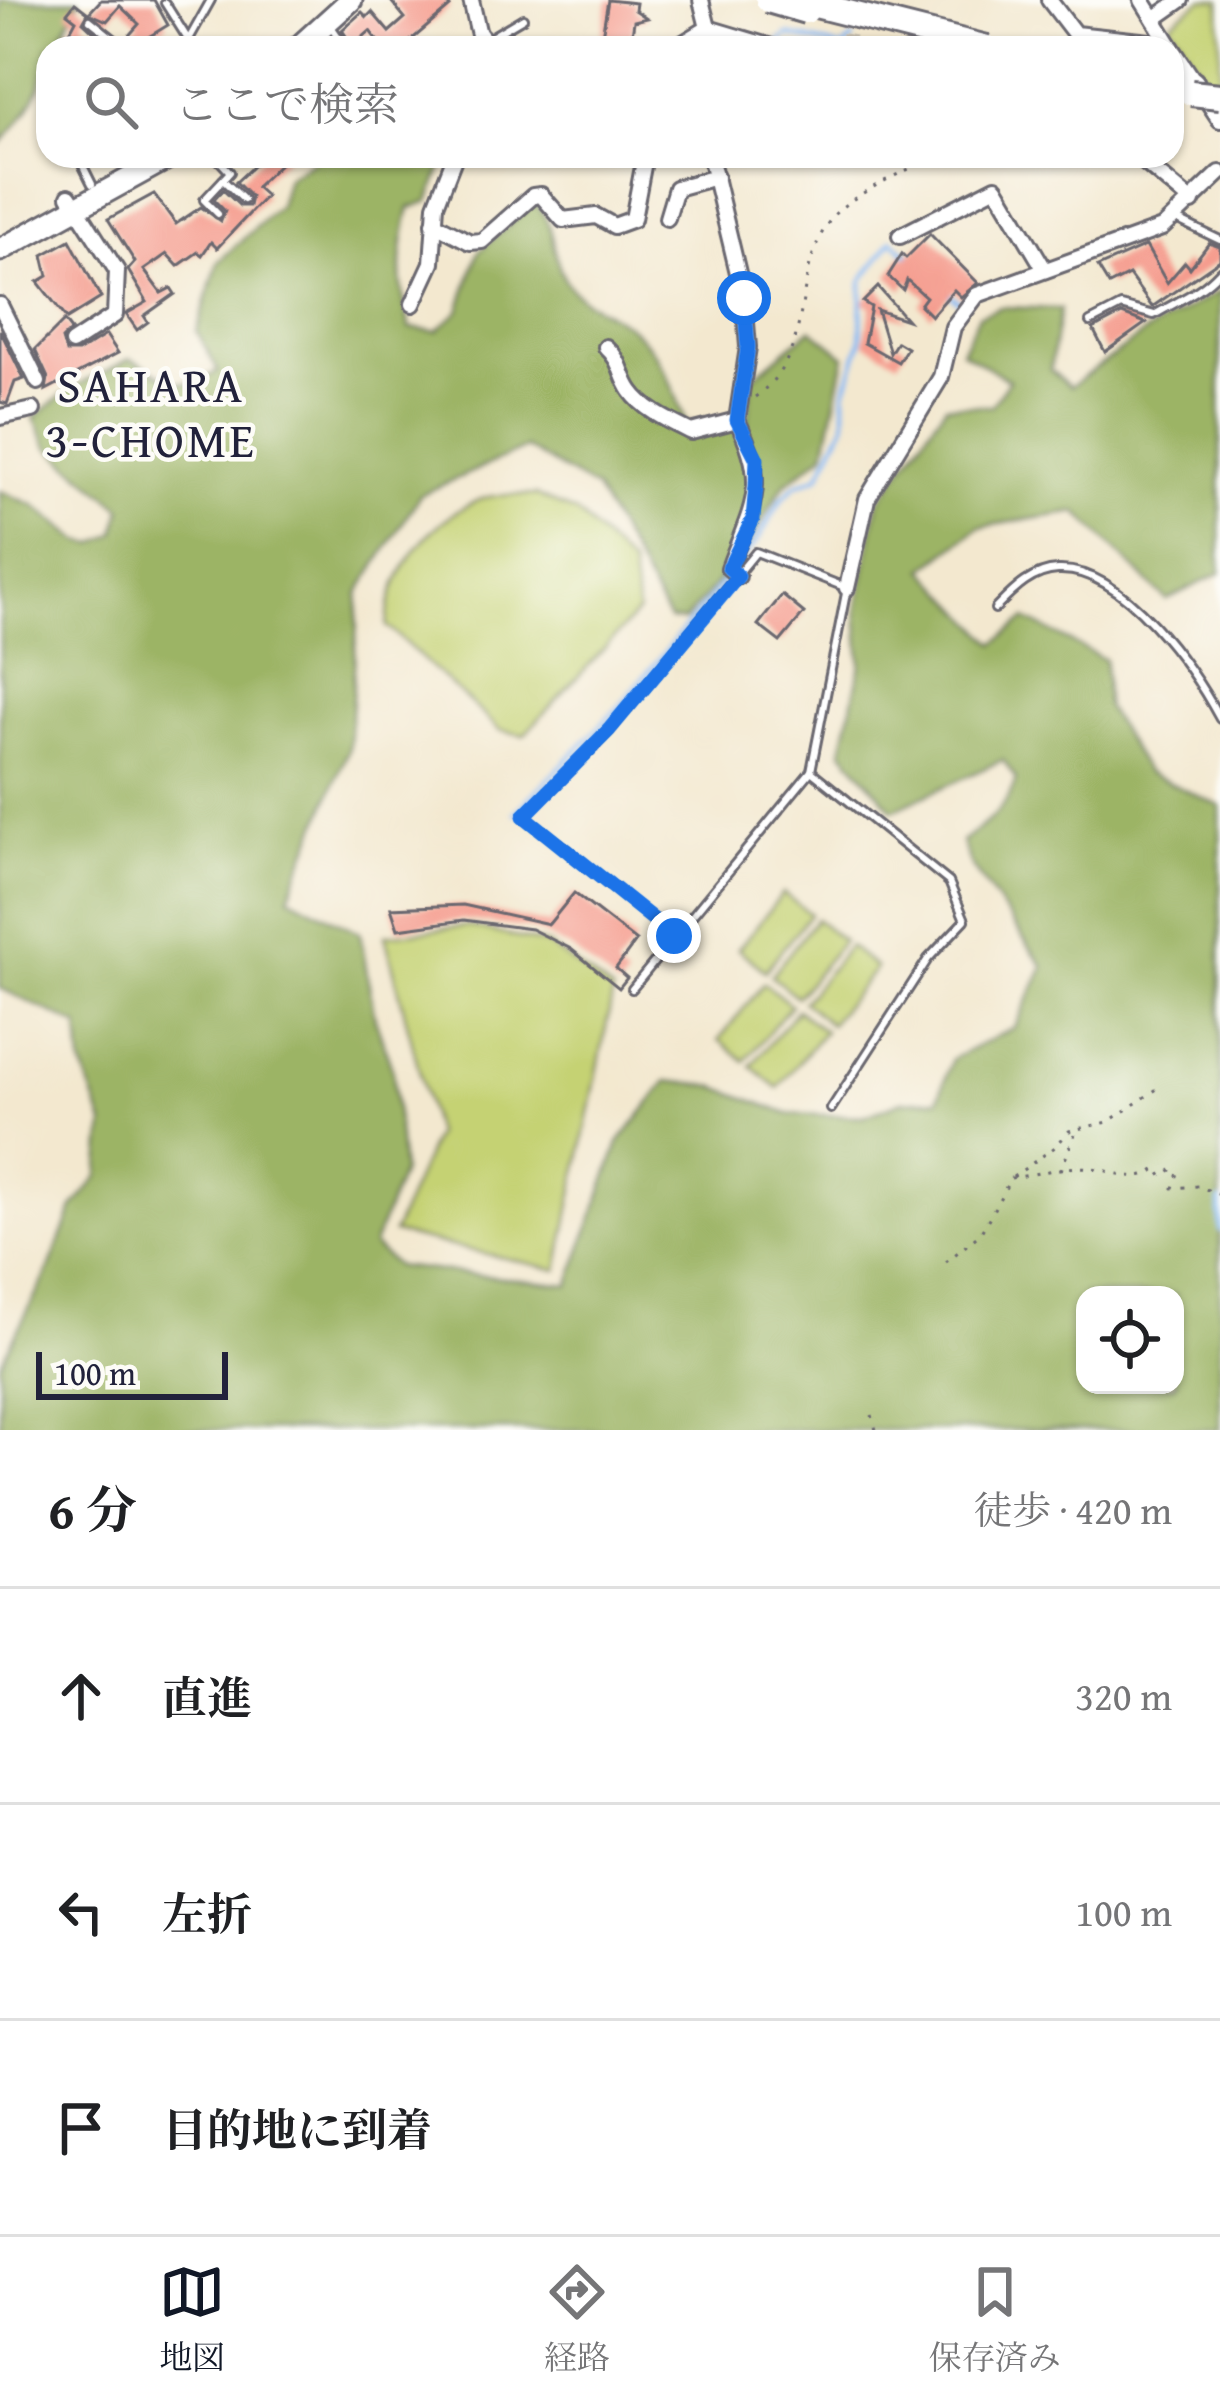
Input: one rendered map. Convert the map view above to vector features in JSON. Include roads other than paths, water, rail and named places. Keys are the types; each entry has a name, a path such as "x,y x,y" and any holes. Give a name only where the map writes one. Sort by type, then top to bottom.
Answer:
{"highway":[{"path":"768,0 908,36"},
{"path":"796,0 939,36"},
{"path":"1184,88 1220,92"}],"main road":[{"path":"294,36 351,0"},
{"path":"308,36 329,11"},
{"path":"0,250 121,168"},
{"path":"0,234 145,168"}],"street":[{"path":"471,0 484,36"},
{"path":"701,0 708,28"},
{"path":"1049,0 1081,36"},
{"path":"1142,0 1164,36"},
{"path":"1154,19 1181,0"},
{"path":"695,36 708,28 735,36"},
{"path":"1184,66 1220,120"},
{"path":"413,304 432,263 434,223 451,168"},
{"path":"434,223 470,242 482,241 541,194 563,220 596,216 614,226 633,219 643,168"},
{"path":"713,168 744,298 748,347 738,414 757,459 753,519 729,568 738,576"},
{"path":"1151,168 1192,202"},
{"path":"848,588 867,499 941,376 953,327 976,295 1125,245 1176,219 1220,173"},
{"path":"667,218 671,192 716,177"},
{"path":"901,236 996,187 1045,270"},
{"path":"72,343 115,315 117,271 73,202"},
{"path":"0,305 38,382"},
{"path":"606,347 620,359 630,389 670,422 691,432 738,414"},
{"path":"0,417 33,410"}],"lane":[{"path":"191,36 211,0"},
{"path":"165,3 182,36"},
{"path":"490,36 523,18"},
{"path":"90,20 110,36"},
{"path":"83,168 92,184"},
{"path":"218,214 204,200 230,172 226,168"},
{"path":"223,180 244,200"},
{"path":"1176,219 1220,240"},
{"path":"1090,322 1121,306 1154,315 1175,300 1200,293 1220,271"},
{"path":"632,989 811,771 848,588 757,552 609,730 524,816 674,936"},
{"path":"995,609 1020,584 1054,570 1071,571 1109,589 1165,635 1220,719"},
{"path":"811,771 950,882 965,920 903,994 831,1109"}],"waterway":[{"path":"787,36 792,36"},
{"path":"515,813 621,705 757,541 781,500 796,485 819,476 845,424 845,392 861,342 862,281 892,240 913,259"},
{"path":"947,292 961,304"},
{"path":"1220,1201 1220,1230"}],"tunnel":[{"path":"848,36 855,0"}],"district":[{"name":"SAHARA 3-CHOME","path":"151,412"}]}
